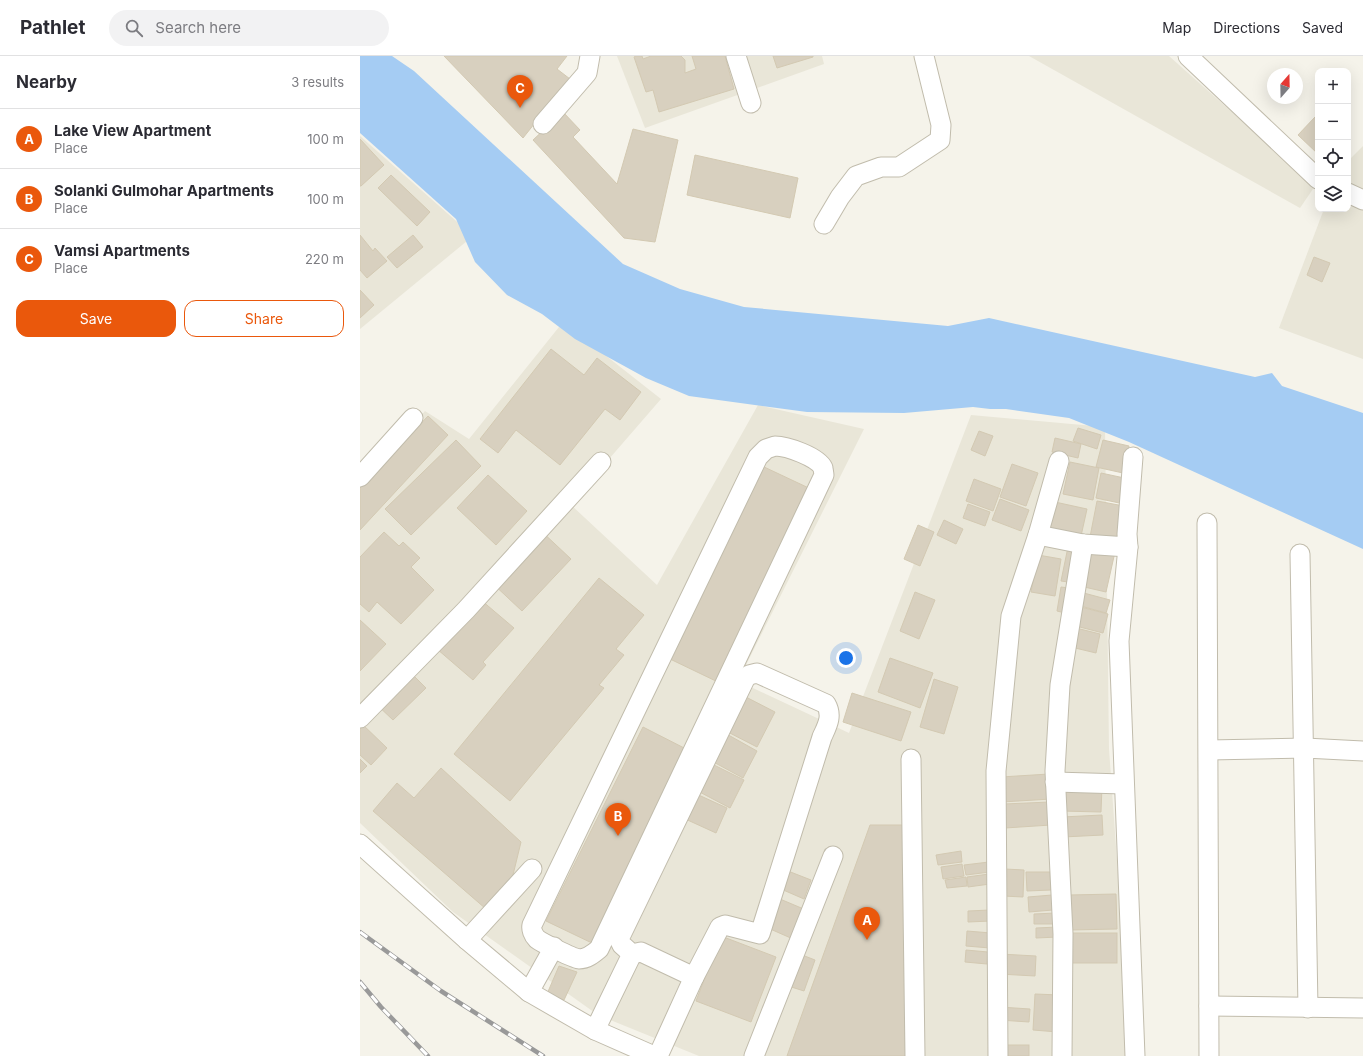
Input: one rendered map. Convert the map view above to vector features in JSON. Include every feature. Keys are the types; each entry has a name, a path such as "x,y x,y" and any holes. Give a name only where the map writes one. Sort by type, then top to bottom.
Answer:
{"street":[{"path":"544,124 587,73 590,56"},
{"path":"736,56 751,103"},
{"path":"824,224 840,197 856,176 881,167 899,167 940,140 941,125 924,56"},
{"path":"1188,56 1315,176"},
{"path":"1351,194 1363,200"},
{"path":"360,477 413,418"},
{"path":"784,446 818,462 823,468 824,475 599,949 589,957 580,959 554,947 535,938 531,929 532,924 758,457 766,448 784,446"},
{"path":"1133,457 1127,534 1128,547 1119,641 1123,784 1135,1056"},
{"path":"998,1056 996,770 1011,616 1038,535 1059,461"},
{"path":"360,718 466,610 601,462"},
{"path":"1207,523 1209,1056"},
{"path":"1038,535 1083,544 1128,547"},
{"path":"1062,1056 1063,934 1055,771 1060,685 1083,544"},
{"path":"1300,554 1305,748 1308,1008"},
{"path":"632,954 622,945 619,939 745,679 749,675 757,673 826,704 830,710 830,718 822,737 760,934 725,925 720,927 694,977 658,1056"},
{"path":"1209,750 1305,748 1363,751"},
{"path":"911,759 916,1056"},
{"path":"1056,782 1123,784"},
{"path":"360,844 467,940 529,992 595,1030 654,1056"},
{"path":"754,1056 833,856"},
{"path":"467,940 532,869"},
{"path":"529,992 554,947"},
{"path":"632,954 641,952 694,977"},
{"path":"595,1030 632,954"},
{"path":"1209,1006 1363,1008"}],"shaded area":[{"path":"617,56 822,56 824,64 645,128"},
{"path":"1029,56 1169,56 1315,186 1300,208"},
{"path":"360,136 473,236 360,329"},
{"path":"1363,146 1363,359 1279,328 1323,212 1351,212 1351,158"},
{"path":"563,322 661,399 570,504 657,585 758,405 864,429 738,681 849,733 971,415 1105,427 1109,749 1131,1056 699,1056 598,1015 453,912 360,823 360,487 425,411 469,439"}],"water":[{"path":"360,56 392,56 414,71 623,264 680,289 744,307 948,326 989,318 1255,377 1272,373 1282,386 1363,413 1363,549 1129,442 1069,418 1006,409 973,407 904,413 807,412 689,396 646,378 575,339 542,314 507,295 475,262 456,219 360,133"}],"building":[{"path":"444,56 567,56 557,69 570,79 523,138"},
{"path":"642,56 643,59 651,56 681,56 685,60 685,73 696,69 692,56 725,56 734,89 659,112 653,90 646,92 634,57"},
{"path":"773,56 813,56 813,57 777,68"},
{"path":"563,112 580,130 573,137 617,184 633,129 678,140 655,242 624,238 533,140"},
{"path":"1315,117 1315,151 1298,135"},
{"path":"360,139 384,165 361,186 360,186"},
{"path":"695,155 798,178 790,218 687,195"},
{"path":"391,175 430,212 417,226 378,188"},
{"path":"360,235 373,251 375,248 387,261 367,278 360,270"},
{"path":"413,235 423,247 397,268 387,257"},
{"path":"1314,257 1330,263 1322,282 1307,275"},
{"path":"360,290 374,305 360,318"},
{"path":"551,349 584,375 597,358 641,392 620,420 605,409 560,465 516,430 498,453 480,439"},
{"path":"428,416 448,435 360,530 360,488"},
{"path":"1078,428 1101,435 1097,449 1073,441"},
{"path":"979,431 993,436 985,456 971,450"},
{"path":"1055,438 1081,444 1078,458 1052,452"},
{"path":"456,440 481,466 411,535 385,509"},
{"path":"1103,440 1129,446 1123,473 1096,467"},
{"path":"1070,462 1099,468 1093,500 1063,494"},
{"path":"1012,464 1038,473 1026,506 1000,497"},
{"path":"762,466 813,490 720,683 670,659"},
{"path":"1101,473 1129,479 1124,504 1096,498"},
{"path":"488,475 527,511 496,545 457,508"},
{"path":"974,479 1001,489 993,511 966,501"},
{"path":"1000,499 1029,510 1021,531 992,520"},
{"path":"1097,501 1124,506 1117,542 1090,537"},
{"path":"1055,502 1087,509 1081,536 1049,528"},
{"path":"968,504 990,512 985,526 963,518"},
{"path":"944,520 963,529 956,544 937,535"},
{"path":"918,525 934,532 920,566 904,559"},
{"path":"539,529 571,559 522,611 490,581"},
{"path":"384,532 399,546 403,542 420,558 411,567 434,590 401,624 377,602 369,612 360,604 360,557"},
{"path":"1088,546 1115,552 1106,592 1080,586"},
{"path":"1068,547 1076,549 1068,582 1061,581"},
{"path":"1038,555 1061,559 1055,596 1031,592"},
{"path":"599,578 644,615 616,649 624,655 599,685 604,688 510,801 454,754"},
{"path":"1061,587 1069,588 1065,613 1057,611"},
{"path":"915,592 935,600 919,639 900,631"},
{"path":"1080,592 1110,600 1106,613 1077,605"},
{"path":"481,600 514,628 483,662 486,665 473,680 437,649"},
{"path":"1077,606 1108,614 1103,633 1072,625"},
{"path":"360,620 386,644 360,671"},
{"path":"1076,628 1100,634 1096,653 1071,647"},
{"path":"890,658 933,673 920,708 878,692"},
{"path":"408,670 426,688 393,720 375,703"},
{"path":"934,679 958,687 944,734 920,727"},
{"path":"852,693 911,712 901,741 843,722"},
{"path":"742,695 775,712 757,747 724,730"},
{"path":"360,722 387,748 371,765 360,755"},
{"path":"643,727 690,751 594,944 546,921"},
{"path":"723,732 757,751 743,778 708,759"},
{"path":"360,759 367,766 360,773"},
{"path":"708,762 744,780 730,808 694,789"},
{"path":"441,768 521,842 512,879 486,909 373,811 397,783 414,798"},
{"path":"1049,774 1051,799 1002,802 1001,777"},
{"path":"1062,785 1102,786 1101,812 1061,811"},
{"path":"692,792 727,808 716,833 681,817"},
{"path":"1050,802 1051,825 1005,828 1004,804"},
{"path":"1102,815 1103,835 1063,837 1062,817"},
{"path":"870,825 903,825 907,1056 787,1056"},
{"path":"961,851 962,862 938,865 936,855"},
{"path":"989,862 990,872 966,875 964,865"},
{"path":"962,864 964,876 943,879 941,867"},
{"path":"1005,869 1024,870 1023,897 1003,896"},
{"path":"788,871 811,880 804,899 781,889"},
{"path":"1026,872 1050,872 1051,890 1027,891"},
{"path":"989,874 990,884 968,887 967,877"},
{"path":"966,877 967,886 947,888 945,880"},
{"path":"1116,894 1117,929 1070,930 1069,895"},
{"path":"1052,895 1053,910 1029,912 1028,897"},
{"path":"780,899 806,910 793,939 768,928"},
{"path":"990,910 991,921 968,922 968,911"},
{"path":"1056,913 1057,924 1034,924 1034,914"},
{"path":"1058,927 1058,937 1036,938 1036,928"},
{"path":"967,931 991,933 990,948 966,946"},
{"path":"1072,933 1117,933 1117,963 1072,963"},
{"path":"721,936 776,957 751,1022 696,1001"},
{"path":"966,950 988,952 987,964 965,962"},
{"path":"797,953 815,960 804,991 785,985"},
{"path":"1000,954 1036,956 1035,976 999,974"},
{"path":"559,966 577,972 564,1000 547,994"},
{"path":"1035,994 1060,995 1058,1032 1033,1030"},
{"path":"1000,1007 1030,1009 1029,1022 999,1020"},
{"path":"999,1045 1029,1045 1029,1056 999,1056"}],"railway":[{"path":"360,932 441,991 543,1056"},
{"path":"360,982 381,1007 428,1056"}],"place":[{"name":"Vamsi Apartments","path":"520,108"},
{"name":"Solanki Gulmohar Apartments","path":"618,836"},
{"name":"Lake View Apartment","path":"867,940"}]}
